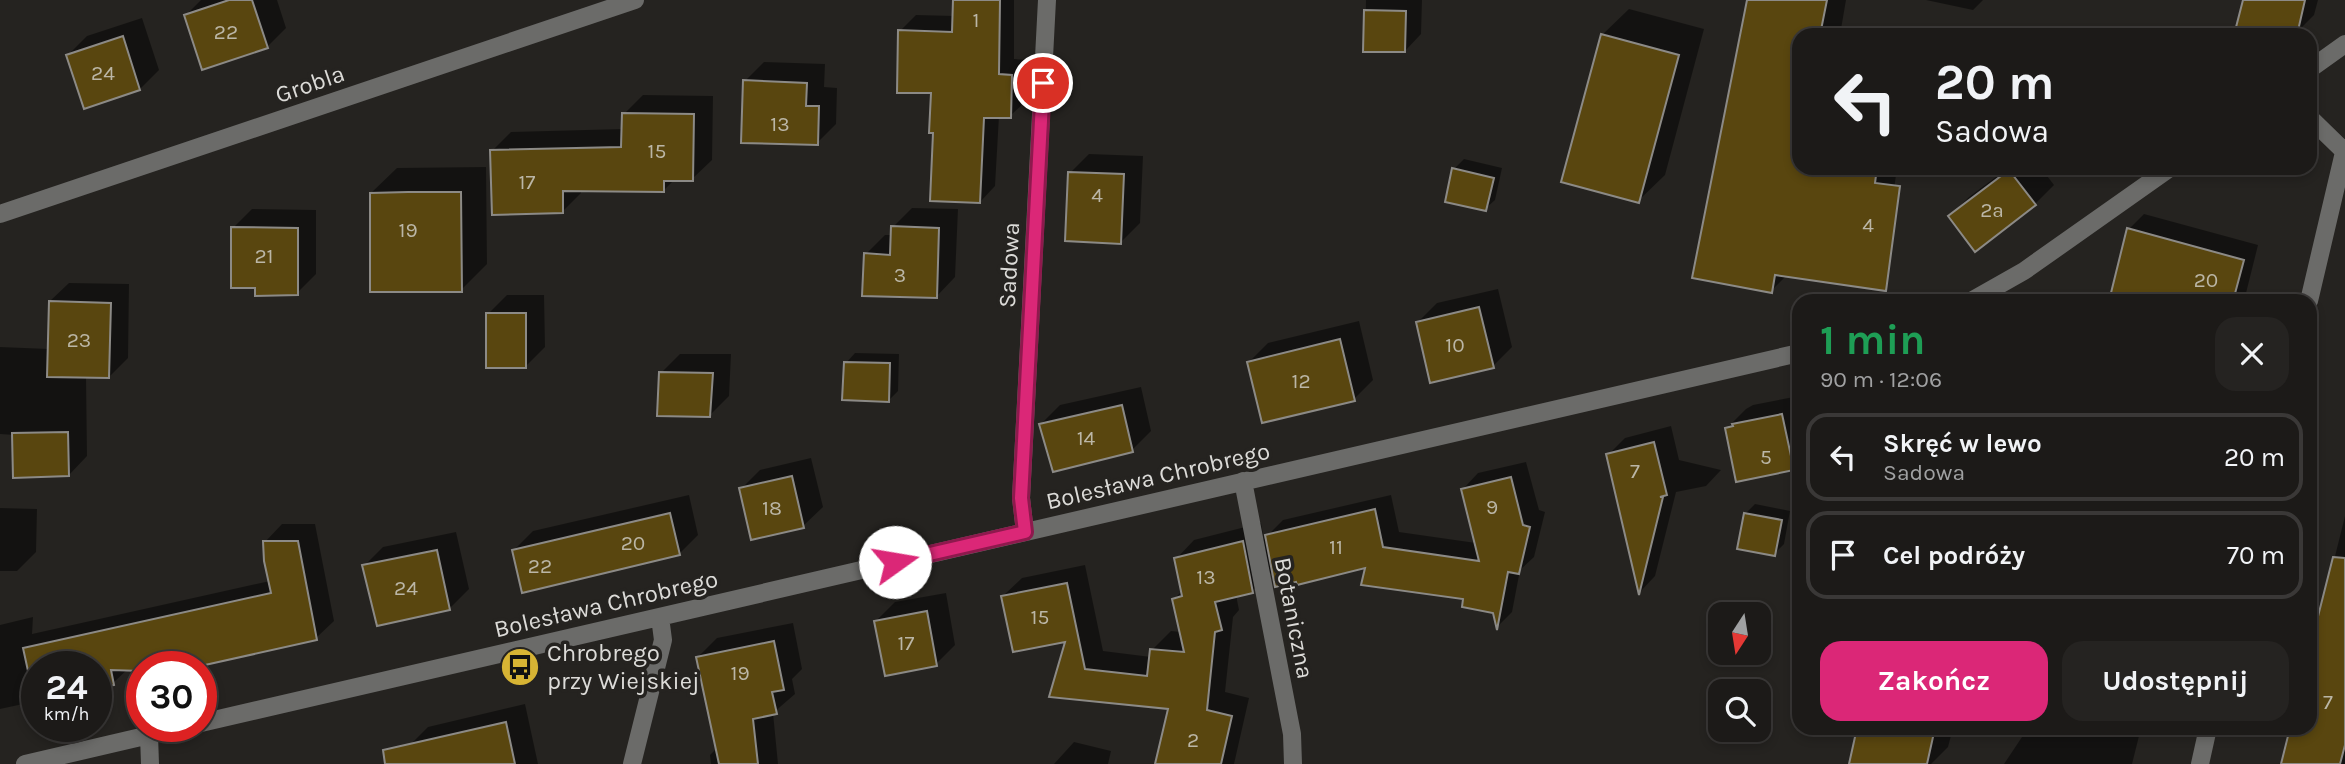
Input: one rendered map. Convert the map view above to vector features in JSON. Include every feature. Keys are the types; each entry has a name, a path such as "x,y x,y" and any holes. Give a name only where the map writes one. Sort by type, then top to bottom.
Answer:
{"street":[{"name":"Grobla","path":"0,214 635,0"},
{"name":"Sadowa","path":"1025,532 1021,498 1047,0"},
{"path":"2317,64 2345,44"},
{"path":"2311,294 2345,150 2317,124"},
{"path":"1983,294 2024,271 2160,175"},
{"name":"Bolesława Chrobrego","path":"217,719 1792,355"},
{"name":"Botaniczna","path":"1243,481 1292,734 1293,764"},
{"path":"632,764 663,640 660,617"},
{"path":"2200,764 2206,735"},
{"path":"25,764 126,740"},
{"path":"149,742 150,764"}],"building":[{"path":"229,0 252,0 268,48 202,70 184,15"},
{"path":"953,0 1000,0 999,74 1012,75 1011,118 984,118 980,203 930,201 933,133 929,133 931,93 897,93 898,30 952,32"},
{"path":"1747,0 1827,0 1821,28 1792,28 1792,175 1876,175 1875,183 1900,186 1886,291 1775,275 1772,293 1692,278"},
{"path":"2243,0 2305,0 2299,28 2236,28"},
{"path":"1364,10 1406,11 1405,52 1363,52"},
{"path":"1601,34 1679,55 1639,203 1561,182"},
{"path":"123,36 140,90 84,109 66,55"},
{"path":"743,80 807,83 806,106 819,106 818,145 741,143"},
{"path":"622,113 694,114 693,181 664,181 664,192 563,191 563,213 492,215 490,150 621,147"},
{"path":"1452,168 1494,178 1486,211 1445,202"},
{"path":"1068,172 1124,174 1121,244 1065,241"},
{"path":"2002,175 2013,175 2036,205 1975,252 1948,216"},
{"path":"461,192 462,292 370,292 370,193"},
{"path":"891,226 939,228 937,298 862,296 864,253 890,255"},
{"path":"231,227 298,228 298,295 255,296 255,288 231,288"},
{"path":"2127,228 2244,260 2235,294 2111,294"},
{"path":"49,301 111,303 109,378 47,377"},
{"path":"1479,307 1494,368 1430,383 1416,322"},
{"path":"486,313 526,313 526,368 486,368"},
{"path":"1340,339 1355,401 1262,423 1247,362"},
{"path":"844,362 890,363 889,402 842,400"},
{"path":"659,372 713,373 710,417 657,416"},
{"path":"1122,405 1133,452 1053,472 1039,424"},
{"path":"1782,414 1792,470 1736,482 1725,428 1733,426 1732,424"},
{"path":"68,432 69,476 13,478 12,433"},
{"path":"1654,442 1667,495 1660,497 1663,497 1639,595 1606,454"},
{"path":"792,476 804,528 751,540 739,488"},
{"path":"1511,477 1523,525 1530,527 1519,574 1508,572 1497,630 1493,613 1462,607 1463,599 1361,585 1365,568 1297,585 1296,582 1275,587 1265,535 1375,509 1383,547 1479,561 1461,489"},
{"path":"670,513 680,555 522,593 512,550"},
{"path":"1744,513 1782,520 1775,556 1737,549"},
{"path":"263,541 298,541 317,640 217,662 217,651 126,651 126,670 112,670 112,651 24,651 23,648 271,593"},
{"path":"1243,541 1253,593 1215,602 1222,630 1215,632 1207,710 1232,716 1221,764 1155,764 1168,709 1049,697 1065,642 1013,652 1001,596 1067,583 1085,669 1147,676 1150,649 1184,652 1172,599 1182,596 1174,558"},
{"path":"437,550 450,610 377,626 362,565"},
{"path":"2333,557 2345,558 2345,745 2340,764 2281,764 2288,735 2317,735 2317,620"},
{"path":"927,611 937,666 885,676 874,621"},
{"path":"774,641 784,690 772,692 777,714 753,719 758,764 719,764 696,657"},
{"path":"506,722 515,764 385,764 383,750"},
{"path":"1855,735 1933,735 1927,764 1849,764"}],"place":[{"name":"Chrobrego przy Wiejskiej","path":"520,667"}],"route":[{"path":"895,562 1025,532 1021,498 1043,83"}]}
